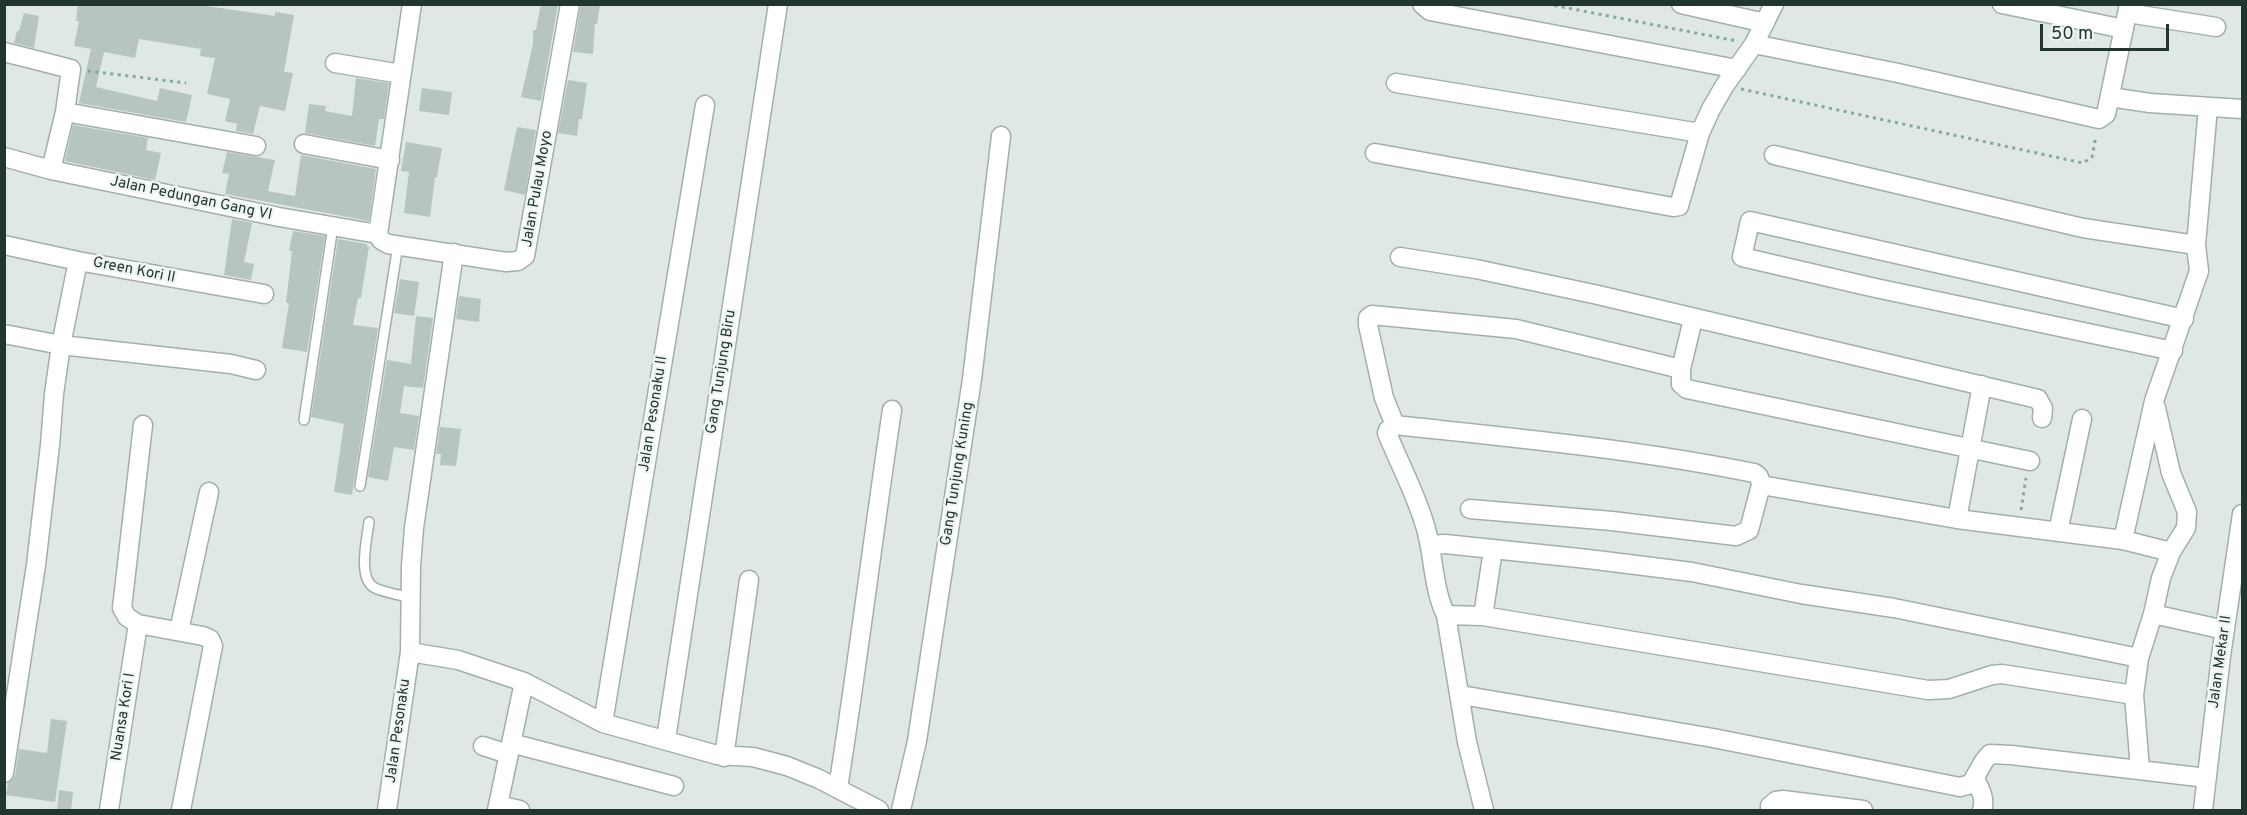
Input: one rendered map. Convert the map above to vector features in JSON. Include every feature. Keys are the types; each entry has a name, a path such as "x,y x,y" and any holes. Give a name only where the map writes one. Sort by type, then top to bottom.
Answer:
{"street":[{"path":"378,234 412,4"},
{"name":"Jalan Pulau Moyo","path":"378,234 381,240 398,245 510,263 525,256 570,4"},
{"name":"Gang Tunjung Biru","path":"666,739 778,4"},
{"path":"1422,4 1430,11 1737,69"},
{"path":"1681,4 1765,23"},
{"path":"1375,153 1673,207 1680,206 1700,133 1725,85 1754,44 1774,4"},
{"path":"2002,4 2127,15 2216,27"},
{"path":"1754,44 1909,75 2099,119 2106,114 2127,15"},
{"path":"4,52 71,69 65,112 51,170"},
{"path":"335,63 401,74"},
{"path":"1396,83 1700,133"},
{"path":"2110,97 2150,103 2242,109"},
{"name":"Jalan Pesonaku II","path":"603,723 705,105"},
{"path":"2123,540 2154,401 2199,271 2196,245 2208,107"},
{"path":"65,112 256,146"},
{"name":"Gang Tunjung Kuning","path":"901,810 917,741 970,391 1001,136"},
{"path":"304,144 390,160"},
{"path":"1774,155 2083,228 2196,245"},
{"name":"Jalan Pedungan Gang VI","path":"4,157 51,170 378,234"},
{"path":"2173,351 1882,290 1742,257 1750,222 2184,319"},
{"name":"Green Kori II","path":"4,245 78,261 264,294"},
{"name":"Jalan Pesonaku","path":"387,810 410,652 414,528 454,253"},
{"path":"1400,256 1587,292 1693,319 2038,399 2043,408 2042,418"},
{"path":"4,773 36,565 61,345 78,261"},
{"path":"1395,425 1384,398 1368,326 1368,318 1372,315 1516,329 1681,369"},
{"path":"1693,319 1681,369 1681,384 1687,389 2030,461"},
{"path":"4,334 61,345 231,364 256,370"},
{"path":"1957,519 1982,385"},
{"path":"2140,769 2134,695 2139,658 2161,578 2171,552 2186,528 2187,512 2171,473 2154,401"},
{"path":"838,788 892,410"},
{"path":"2058,532 2082,418"},
{"path":"143,425 122,608 127,617 138,624 210,639 213,646 181,810"},
{"path":"1470,509 1612,521 1736,536 1749,530 1761,485 1758,475 1754,473 1701,462 1574,444 1395,425 1388,430 1387,433 1419,507 1430,545 1440,603 1446,615 1472,768 1484,810"},
{"path":"1761,485 1957,519 2123,540 2171,552"},
{"path":"179,631 208,492"},
{"name":"Jalan Mekar II","path":"2203,810 2242,514"},
{"path":"1430,545 1445,544 1692,572 1801,594 1894,608 2139,658"},
{"path":"1483,616 1493,550"},
{"path":"724,757 748,580"},
{"path":"2152,614 2225,630"},
{"path":"1446,615 1483,616 1928,690 1949,689 2002,674 2134,695"},
{"name":"Nuansa Kori I","path":"109,810 138,624"},
{"path":"410,652 458,660 524,682 603,723 724,757 753,756 774,762 838,788 854,804 879,810"},
{"path":"520,810 497,808 524,682"},
{"path":"1461,695 1713,738 1960,787 1971,784 1984,760 1990,754 2206,778"},
{"path":"483,746 510,749 675,786"},
{"path":"1975,779 1982,793 1984,804 1982,810"},
{"path":"1770,810 1770,806 1776,801 1783,800 1822,808 1863,810"}],"lane":[{"path":"304,420 333,226"},
{"path":"360,486 398,245"},
{"path":"369,522 365,557 367,581 375,588 412,598"}],"path":[{"path":"1547,4 1754,44"},
{"path":"71,69 186,83"},
{"path":"1725,85 1915,129 2083,164 2092,157 2099,119"},
{"path":"2018,527 2030,461"}],"building":[{"path":"78,4 193,4 275,16 275,12 294,15 284,72 293,73 285,111 260,106 253,134 236,131 237,124 225,121 230,99 207,94 215,58 200,56 201,49 139,39 135,58 104,52 96,87 157,101 160,88 192,95 186,122 79,103 91,49 74,46 79,21 76,21"},
{"path":"541,4 558,4 541,101 521,97 533,44 533,30 536,30"},
{"path":"581,4 600,4 597,24 595,24 593,54 573,52"},
{"path":"24,13 39,16 34,48 14,43"},
{"path":"356,78 389,83 384,119 379,119 375,146 305,133 309,104 326,106 325,111 352,116"},
{"path":"568,80 587,83 577,136 558,133"},
{"path":"422,88 452,92 449,115 419,111"},
{"path":"73,125 148,138 146,150 161,153 155,180 65,161"},
{"path":"517,127 536,130 525,195 504,190"},
{"path":"406,142 442,148 437,177 435,177 430,217 404,213 409,172 401,171"},
{"path":"227,152 275,160 268,191 295,196 301,155 376,169 369,221 225,194 229,174 222,173"},
{"path":"232,219 252,223 244,262 254,264 251,280 224,275"},
{"path":"293,231 325,236 307,352 282,348 289,303 286,303 292,251 289,251"},
{"path":"338,239 367,244 369,247 361,298 358,298 353,325 378,328 352,495 334,492 344,424 311,417"},
{"path":"400,279 419,282 414,316 394,313"},
{"path":"459,296 481,299 479,322 456,319"},
{"path":"416,316 433,318 423,388 404,386 400,413 419,416 414,450 394,447 388,481 368,477 387,360 411,364"},
{"path":"440,427 461,429 456,466 440,465 441,454 436,454"},
{"path":"51,719 67,721 55,802 6,795 8,783 15,775 19,749 47,753"},
{"path":"59,790 73,792 71,810 57,810"}]}
